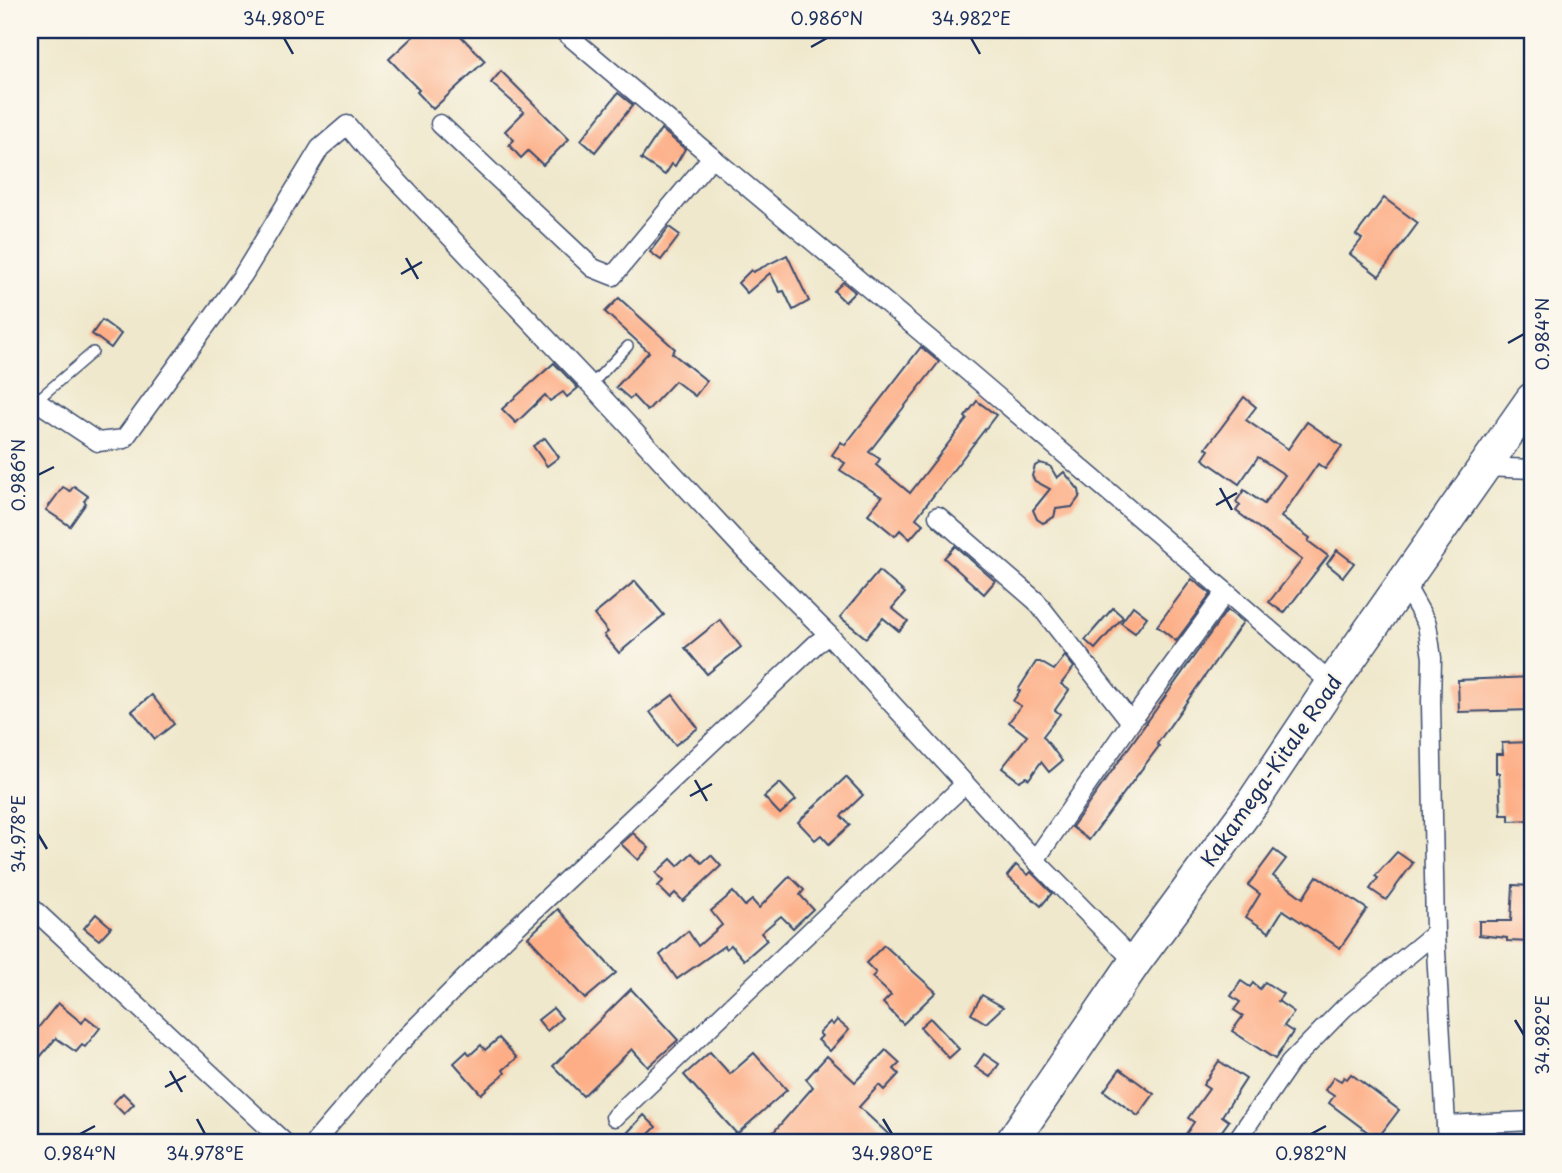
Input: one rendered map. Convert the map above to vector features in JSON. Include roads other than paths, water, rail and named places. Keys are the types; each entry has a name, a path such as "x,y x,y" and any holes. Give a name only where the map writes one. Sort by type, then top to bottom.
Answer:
{"highway":[{"name":"Kakamega-Kitale Road","path":"1011,1143 1135,962 1253,802 1332,684 1532,399"}],"street":[{"path":"562,30 952,358 1332,684"},
{"path":"440,124 593,268 613,276 712,157"},
{"path":"33,399 98,442 124,439 243,275 320,148 346,125 747,553 829,635 1035,860 1135,962"},
{"path":"1484,467 1532,469"},
{"path":"938,516 1036,601 1131,722"},
{"path":"1404,583 1427,624 1432,657 1435,933 1447,1143"},
{"path":"1035,860 1226,592"},
{"path":"314,1143 400,1044 499,944 816,644 829,635"},
{"path":"615,1117 965,784"},
{"path":"30,906 285,1143"},
{"path":"1235,1143 1290,1063 1344,1008 1435,933"},
{"path":"1447,1125 1532,1121"}],"lane":[{"path":"592,385 628,346"},
{"path":"33,399 93,352"}]}
